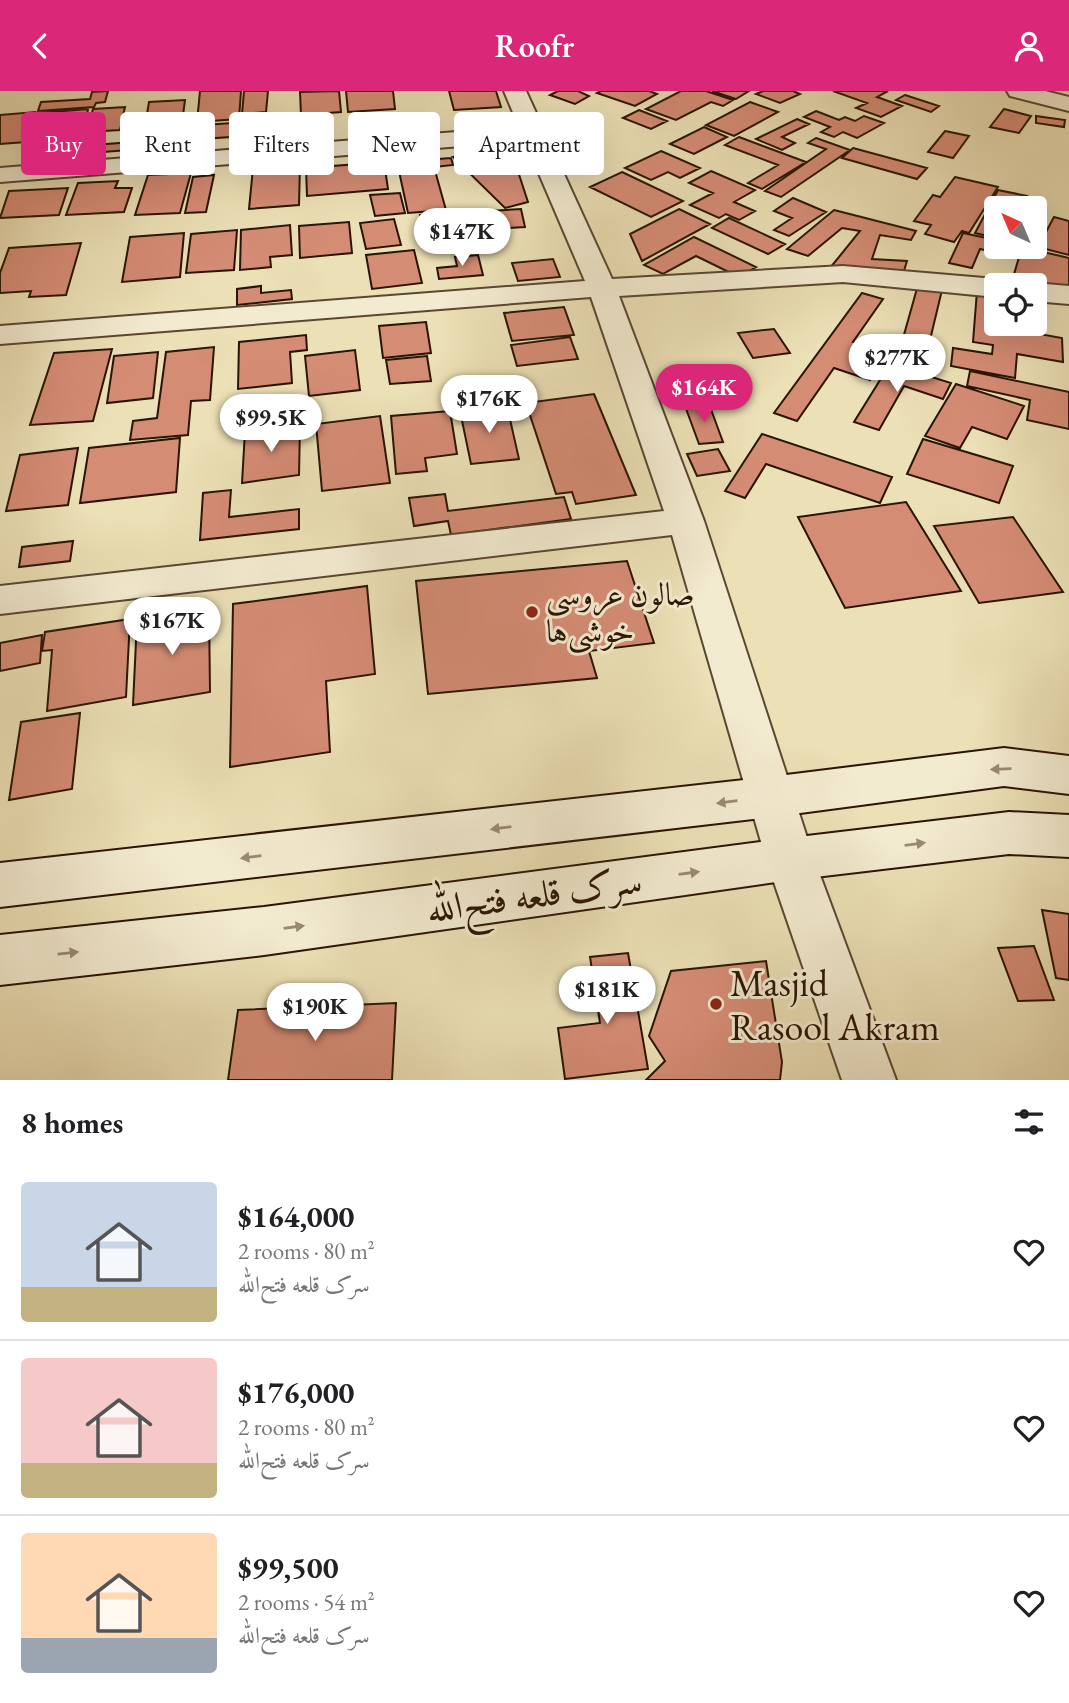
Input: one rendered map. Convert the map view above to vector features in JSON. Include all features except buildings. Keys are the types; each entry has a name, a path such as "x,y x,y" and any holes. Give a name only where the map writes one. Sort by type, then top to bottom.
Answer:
{"street":[{"path":"1018,91 1069,104"},
{"path":"0,175 528,106 602,288 686,521 790,859 869,1080"},
{"path":"0,335 602,288 843,274 984,287"},
{"path":"1047,293 1069,295"},
{"path":"0,600 686,521"},
{"name":"سرک قلعه فتح‌الله","path":"0,885 770,797 1004,767 1069,775"},
{"name":"سرک قلعه فتح‌الله","path":"0,960 264,932 790,859 1009,833 1069,836"}],"place":[{"name":"صالون عروسی خوشی‌ها","path":"532,612"},
{"name":"Masjid Rasool Akram","path":"716,1004"}]}
